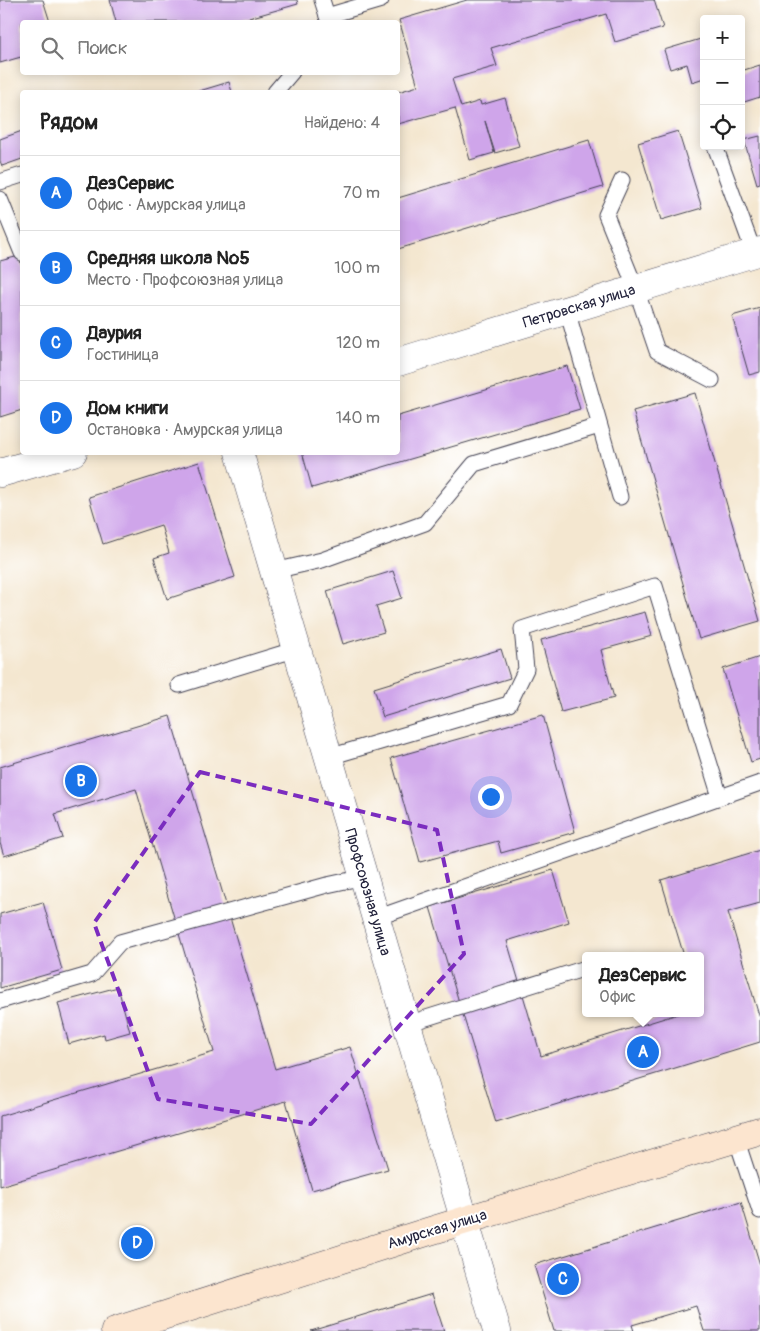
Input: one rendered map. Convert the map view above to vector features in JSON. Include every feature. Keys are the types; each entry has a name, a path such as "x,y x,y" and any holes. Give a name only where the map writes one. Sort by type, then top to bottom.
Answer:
{"main road":[{"name":"Амурская улица","path":"115,1331 464,1220 748,1135"}],"street":[{"name":"Петровская улица","path":"400,361 757,252"},
{"path":"0,473 63,455"},
{"name":"Профсоюзная улица","path":"240,455 498,1331"}],"lane":[{"path":"322,0 328,19 381,0"},
{"path":"277,90 289,75"},
{"path":"717,150 757,252"},
{"path":"0,182 20,176"},
{"path":"622,180 606,215 636,289 657,351 712,380"},
{"path":"0,199 20,248"},
{"path":"567,310 620,498"},
{"path":"274,571 322,560 425,523 474,464 599,426"},
{"path":"329,757 509,704 526,669 522,629 655,586 720,797"},
{"path":"179,685 297,649"},
{"path":"376,918 760,783"},
{"path":"0,1000 92,974 120,942 327,885 364,877"},
{"path":"407,1024 582,969"},
{"path":"748,1135 760,1211"}],"highlighted area":[{"path":"200,772 437,830 464,954 311,1124 158,1099 94,923"}],"building":[{"path":"0,0 43,0 49,20 20,20 20,57 0,63"},
{"path":"110,0 297,0 298,4 242,20 115,20"},
{"path":"467,0 654,0 663,28 615,42 606,14 491,48 497,66 452,79 461,107 480,101 481,105 505,98 519,146 495,153 485,121 494,153 470,160 455,108 400,123 400,91 418,86 399,20"},
{"path":"700,39 700,79 692,82 687,64 670,69 664,50"},
{"path":"760,65 760,97 745,102 745,70"},
{"path":"229,82 231,90 203,90"},
{"path":"678,131 702,208 661,220 638,143"},
{"path":"20,132 20,160 2,166 0,161 0,139"},
{"path":"760,136 760,183 757,184 745,143 745,140"},
{"path":"589,140 603,187 400,248 400,197"},
{"path":"19,256 20,260 20,411 0,417 0,261"},
{"path":"760,308 760,372 749,375 732,316"},
{"path":"567,366 580,409 312,488 303,455 400,455 400,415"},
{"path":"695,393 760,621 699,639 633,411"},
{"path":"199,462 235,577 167,599 154,558 169,553 161,525 103,544 89,497"},
{"path":"393,571 402,598 376,606 384,632 343,644 327,591"},
{"path":"645,612 652,636 601,650 614,698 561,712 541,640"},
{"path":"501,649 510,678 383,717 374,688"},
{"path":"760,657 760,759 751,762 723,669"},
{"path":"543,715 575,832 501,853 498,841 420,862 391,758"},
{"path":"170,716 275,1069 350,1047 388,1169 312,1190 286,1101 0,1186 0,1116 214,1052 136,789 55,814 63,838 4,856 0,843 0,767"},
{"path":"760,850 760,903 728,912 760,1019 760,1042 496,1123 430,907 553,870 569,922 507,941 541,1056 668,1017 704,1017 704,952 683,952 661,880"},
{"path":"43,902 62,970 0,988 0,914"},
{"path":"118,987 130,1032 105,1039 104,1034 69,1044 58,1003"},
{"path":"741,1202 760,1265 760,1331 704,1331 696,1306 632,1325 634,1331 554,1331 534,1265"},
{"path":"432,1294 444,1331 311,1331"}],"place":[{"name":"Средняя школа №5","path":"81,781"},
{"name":"ДезСервис","path":"643,1052"},
{"name":"Дом книги","path":"137,1243"},
{"name":"Даурия","path":"563,1279"}]}
